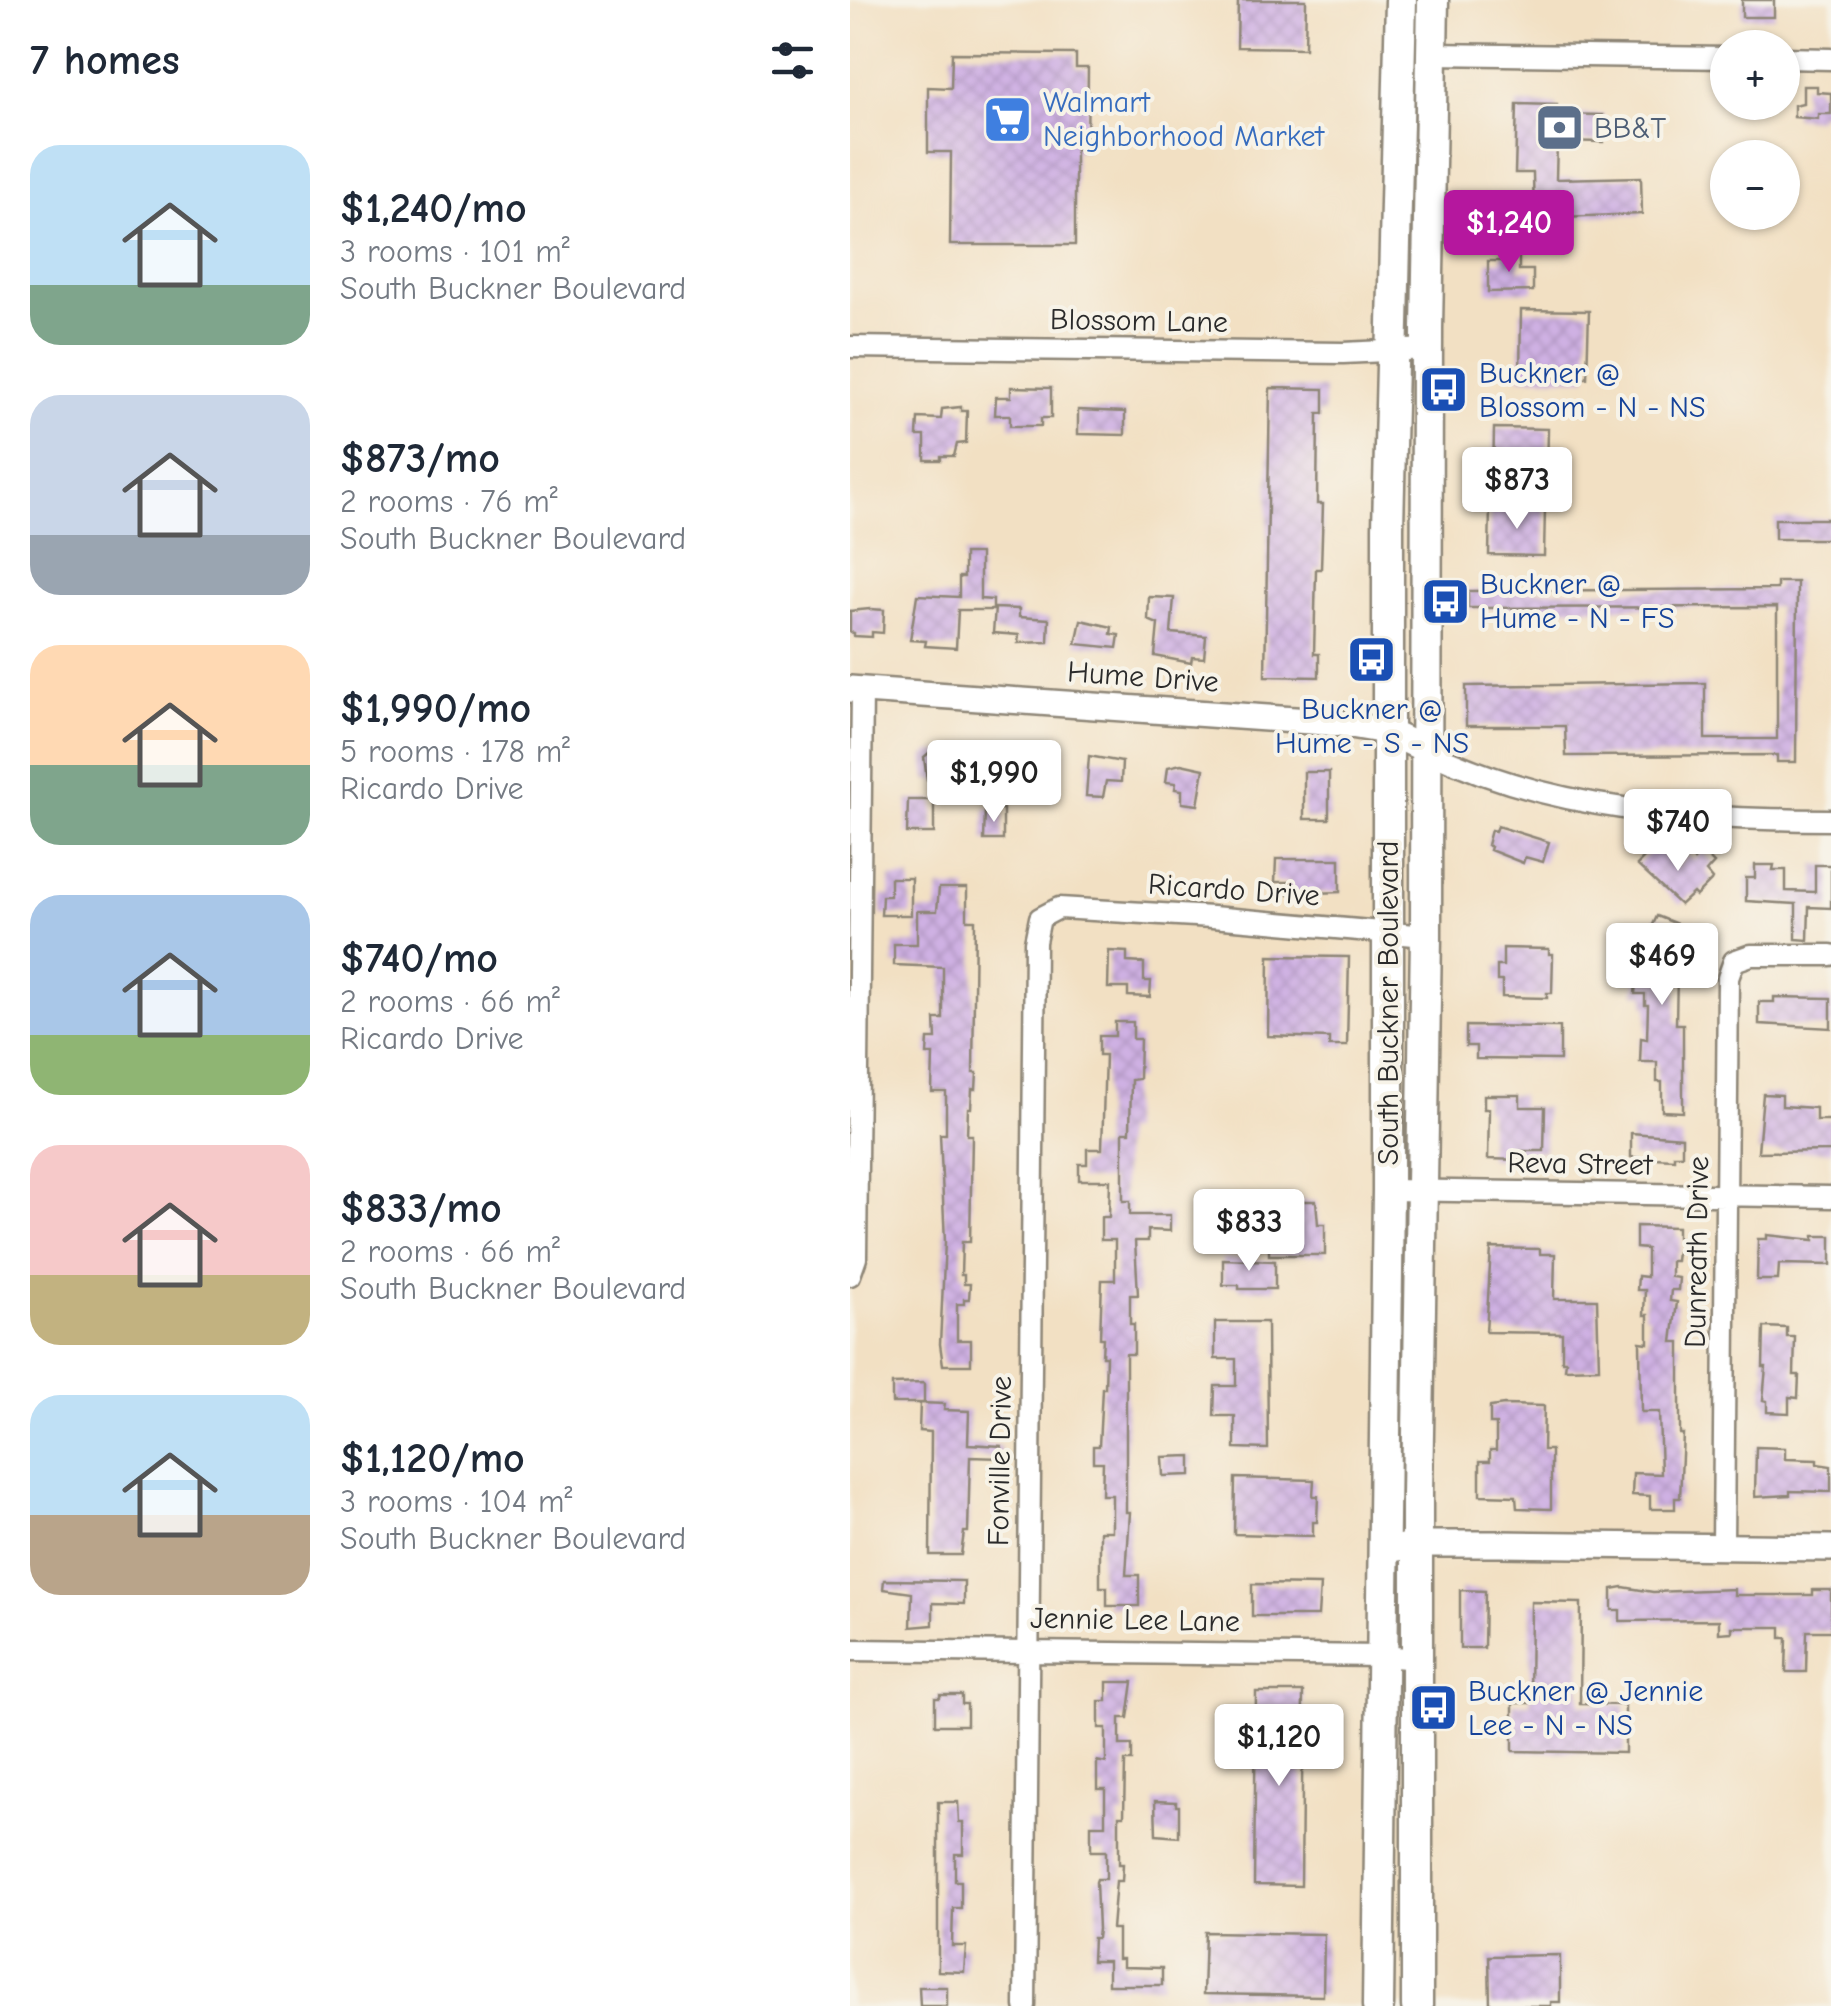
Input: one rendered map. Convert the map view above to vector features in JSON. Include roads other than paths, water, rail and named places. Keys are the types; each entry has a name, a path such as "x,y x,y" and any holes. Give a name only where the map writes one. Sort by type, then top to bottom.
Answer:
{"main road":[{"name":"South Buckner Boulevard","path":"1378,2006 1388,1190 1386,731 1401,0"},
{"name":"South Buckner Boulevard","path":"1416,2006 1433,0"},
{"path":"1400,72 1432,54"},
{"path":"1379,1854 1418,1855"}],"street":[{"path":"1432,54 1710,58"},
{"path":"1800,58 1831,59"},
{"name":"Blossom Lane","path":"850,347 1394,352 1428,349"},
{"path":"853,1266 856,690"},
{"name":"Hume Drive","path":"856,690 1339,723 1386,731 1426,750"},
{"path":"1426,750 1544,792 1613,808 1696,818 1831,820"},
{"name":"Ricardo Drive","path":"1040,918 1059,908 1426,936"},
{"name":"Fonville Drive","path":"1026,2006 1034,942 1040,918"},
{"name":"Dunreath Drive","path":"1724,1545 1728,978 1734,961 1752,955 1831,955"},
{"name":"Reva Street","path":"1388,1190 1831,1198"},
{"path":"1383,1550 1417,1544 1831,1548"},
{"name":"Jennie Lee Lane","path":"850,1650 1420,1659"}],"place":[{"name":"Walmart Neighborhood Market","path":"1008,119"},
{"name":"BB&T","path":"1559,128"},
{"name":"Buckner @ Blossom - N - NS","path":"1444,390"},
{"name":"Buckner @ Hume - N - FS","path":"1445,601"},
{"name":"Buckner @ Hume - S - NS","path":"1372,660"},
{"name":"Buckner @ Jennie Lee - N - NS","path":"1433,1708"}]}
